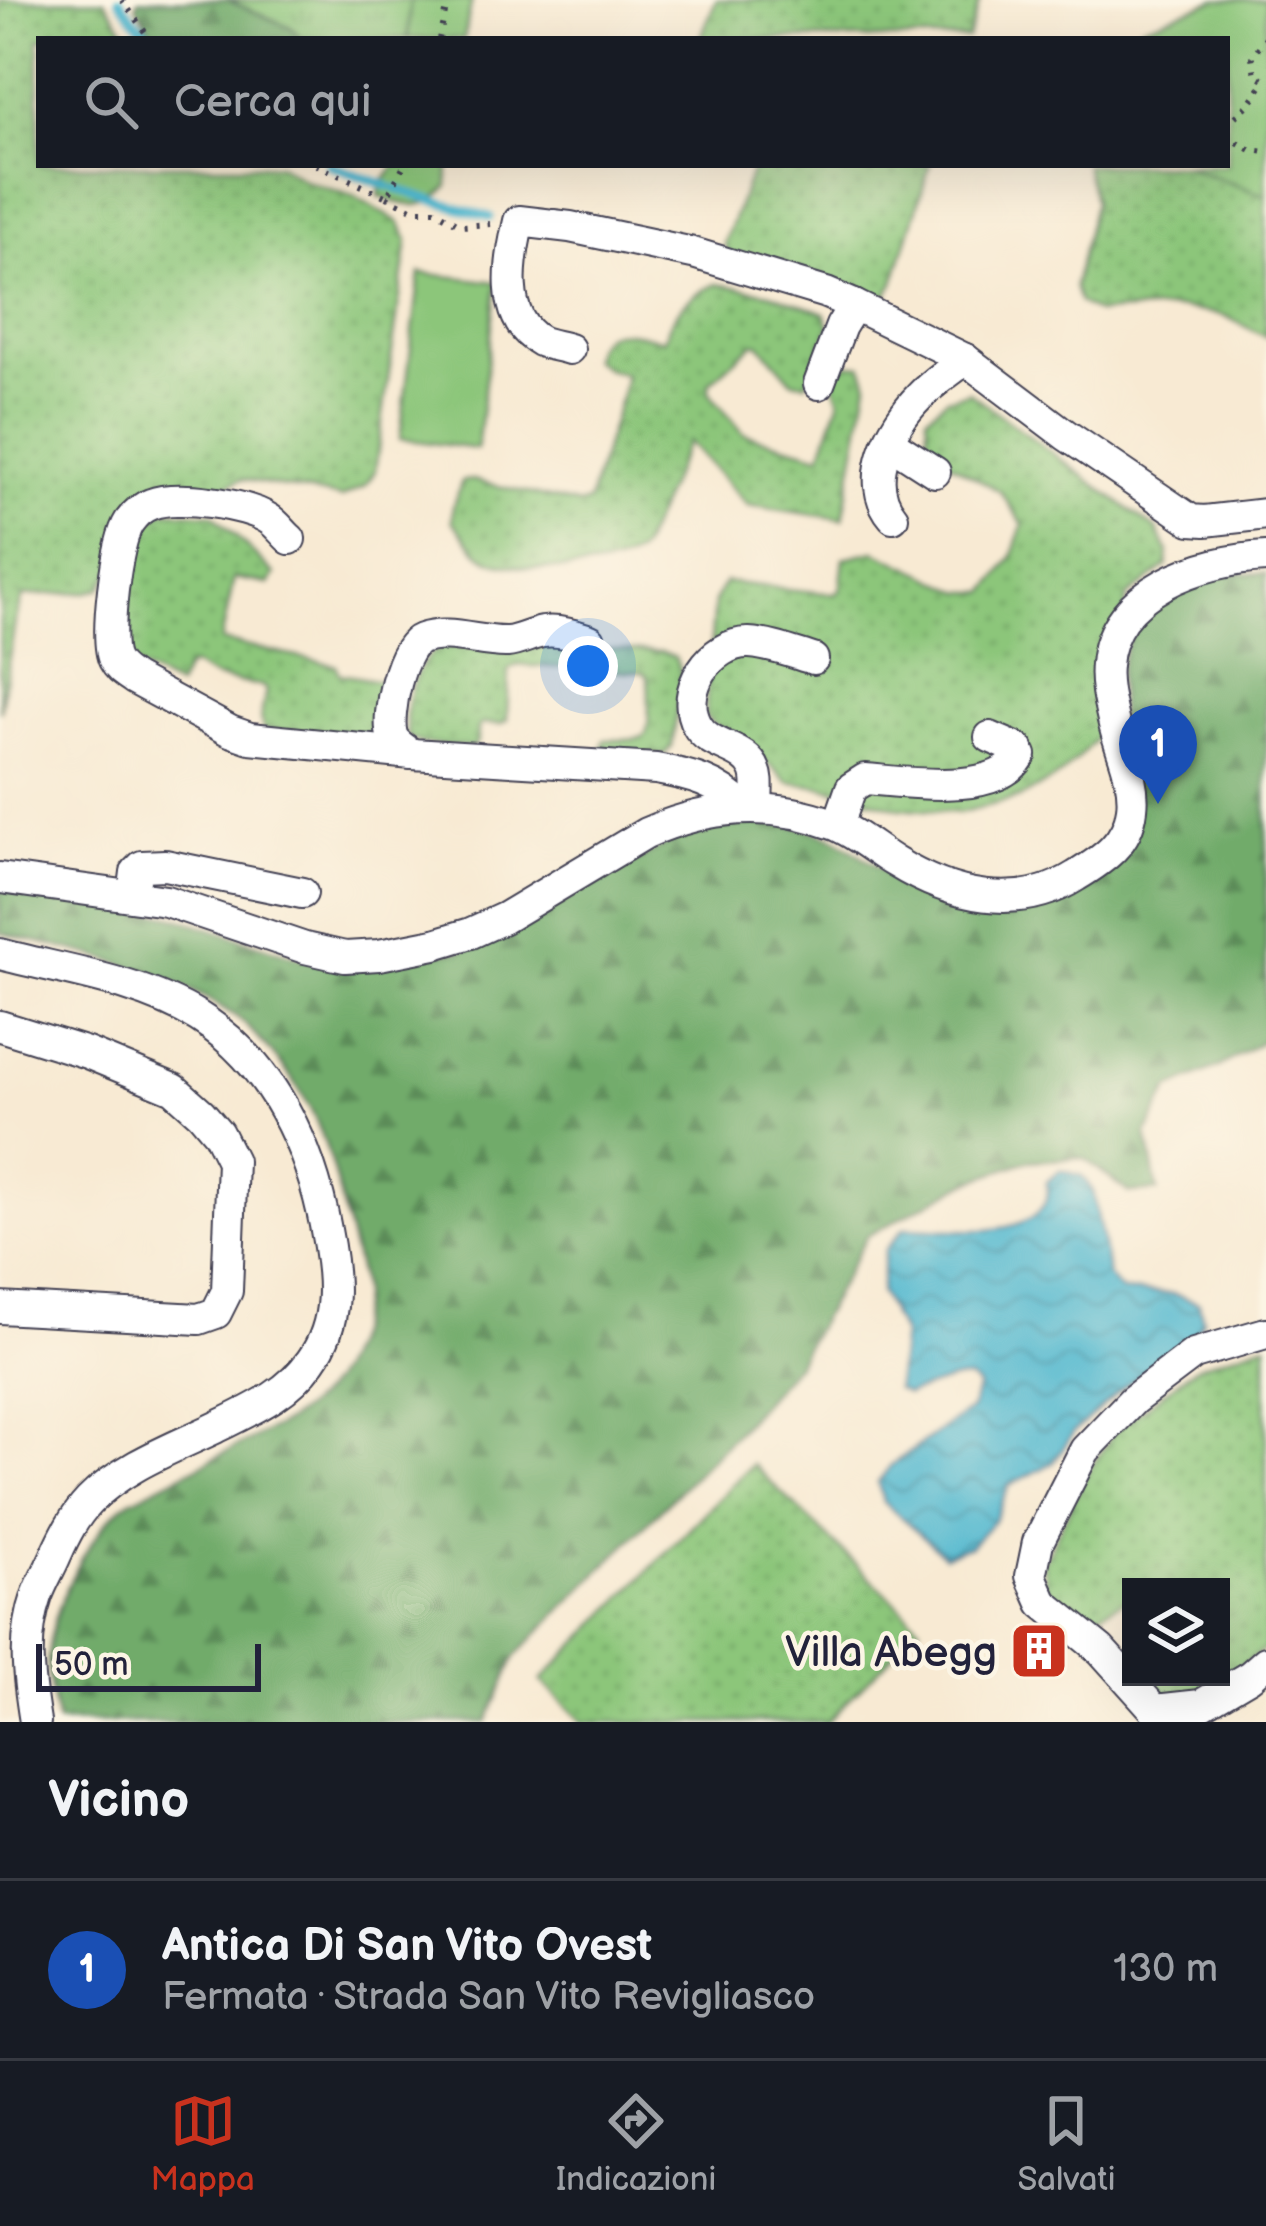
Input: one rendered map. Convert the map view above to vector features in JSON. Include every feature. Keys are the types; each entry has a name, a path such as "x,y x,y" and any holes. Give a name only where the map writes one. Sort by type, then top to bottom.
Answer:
{"street":[{"path":"569,349 540,341 522,324 513,305 510,275 519,221 674,249 826,293 965,359 1191,520 1266,514"},
{"path":"819,384 854,305"},
{"path":"893,517 883,506 878,487 896,428 920,395 965,359"},
{"path":"890,442 934,472"},
{"path":"290,539 269,519 240,507 169,501 142,509 130,521 118,561 112,656 121,670 250,739 656,769 706,781 750,807"},
{"path":"0,878 166,901 305,948 345,956 379,955 435,944 504,918 646,833 700,814 750,807 838,825 901,866 968,895 1032,894 1069,880 1105,858 1120,843 1129,824 1131,782 1108,692 1106,665 1113,636 1134,607 1185,572 1212,563 1266,557"},
{"path":"412,754 392,735 391,720 403,660 420,639 445,636 510,642 545,632 572,634 590,640 590,656"},
{"path":"750,807 757,773 752,763 705,736 697,726 692,701 695,682 711,659 738,644 753,643 813,658"},
{"path":"838,825 851,788 865,779 967,784 1017,764 1018,749 990,737"},
{"path":"133,896 136,872 142,866 165,865 302,893"},
{"path":"0,954 138,990 197,1016 226,1036 269,1085 301,1141 325,1222 334,1281 328,1330 314,1358 292,1384 265,1403 120,1476 90,1500 70,1525 30,1621 26,1651 35,1722"},
{"path":"0,1026 88,1052 174,1089 218,1133 232,1161 227,1291 216,1313 199,1319 0,1308"},
{"path":"1266,1333 1194,1354 1133,1400 1085,1450 1039,1542 1031,1576 1043,1603 1101,1650 1155,1710 1201,1705 1266,1662"}],"path":[{"path":"122,0 148,36"},
{"path":"440,36 448,0"},
{"path":"1230,122 1266,80 1255,74 1252,57 1266,38"},
{"path":"1230,138 1266,152"},
{"path":"323,168 414,210 435,210 462,226 519,221"},
{"path":"387,197 402,168"}],"green space":[{"path":"0,0 104,0 129,36 36,36 36,168 284,168 306,181 355,197 399,222 408,240 375,471 366,485 342,498 242,479 212,492 166,489 101,588 23,596 0,712"},
{"path":"138,0 227,0 290,27 300,36 153,36 136,5"},
{"path":"227,0 410,0 408,36 300,36 290,27"},
{"path":"410,0 472,0 465,36 408,36"},
{"path":"716,0 980,0 969,36 701,36"},
{"path":"1217,0 1266,0 1266,196 1190,168 1230,168 1230,36 1138,36 1140,27"},
{"path":"394,168 449,168 448,186 424,203 399,203 379,196 380,186"},
{"path":"753,168 929,168 894,283 883,301 870,302 729,255 724,243"},
{"path":"1086,168 1190,168 1266,196 1266,337 1223,315 1180,308 1097,313 1079,303 1074,286 1094,202"},
{"path":"420,273 497,282 477,449 400,439"},
{"path":"717,284 770,293 825,313 830,326 806,383 792,381 754,343 709,383 709,392 744,434 821,455 840,399 834,385 836,370 847,364 862,365 868,383 843,519 747,505 688,441 641,549 630,557 593,567 547,569 492,561 470,544 452,521 462,481 579,505 588,502 625,374 592,359 596,346 610,333 619,332 664,340 683,305"},
{"path":"969,392 1157,530 1168,551 1167,566 1127,597 1104,728 1059,776 1019,798 959,813 900,808 787,782 705,717 714,602 725,582 834,594 840,591 844,558 875,551 963,592 987,592 1012,558 1023,525 1001,492 929,450 927,416 947,398"},
{"path":"163,511 213,514 275,575 269,584 234,578 221,641 336,665 340,674 380,681 377,730 372,737 263,730 266,690 262,686 215,678 192,666 186,668 177,687 123,660 130,536"},
{"path":"1266,573 1266,1039 1169,1089 1147,1134 1158,1191 1129,1193 1084,1158 1027,1161 968,1182 867,1236 796,1364 734,1435 515,1657 487,1722 57,1722 48,1673 51,1637 65,1593 100,1531 129,1501 289,1420 320,1395 349,1348 361,1289 320,1130 284,1067 254,1033 237,1017 178,984 91,955 0,933 0,889 172,916 310,961 460,951 518,928 677,839 756,822 805,828 835,838 918,893 950,906 994,914 1039,906 1120,859 1119,676 1127,645 1141,620 1176,593 1210,579"},
{"path":"442,647 663,652 675,657 682,677 672,746 665,754 605,754 602,748 605,740 644,736 649,717 648,677 643,672 517,665 509,670 507,720 482,724 473,747 423,744 408,737 406,712 412,686 424,663"},
{"path":"1266,1343 1266,1649 1230,1673 1230,1578 1122,1578 1122,1602 1091,1617 1073,1616 1046,1587 1043,1562 1088,1472 1116,1430 1197,1366"},
{"path":"752,1464 920,1626 827,1722 583,1722 541,1681"},
{"path":"1210,1686 1195,1696 1175,1699 1159,1689"}],"water":[{"path":"1060,1170 1082,1176 1093,1191 1109,1277 1121,1291 1173,1294 1199,1303 1203,1320 1194,1335 1125,1386 1074,1432 1054,1462 1009,1486 995,1519 970,1546 944,1555 883,1502 878,1482 891,1465 971,1409 978,1386 969,1379 907,1394 896,1389 902,1334 880,1293 885,1250 904,1228 981,1230 1020,1223 1045,1202 1047,1182"}],"waterway":[{"path":"119,0 149,36"},
{"path":"337,168 388,186"},
{"path":"396,189 490,217"}],"place":[{"name":"Antica Di San Vito Ovest","path":"1158,804"},
{"name":"Villa Abegg","path":"1039,1651"}]}
